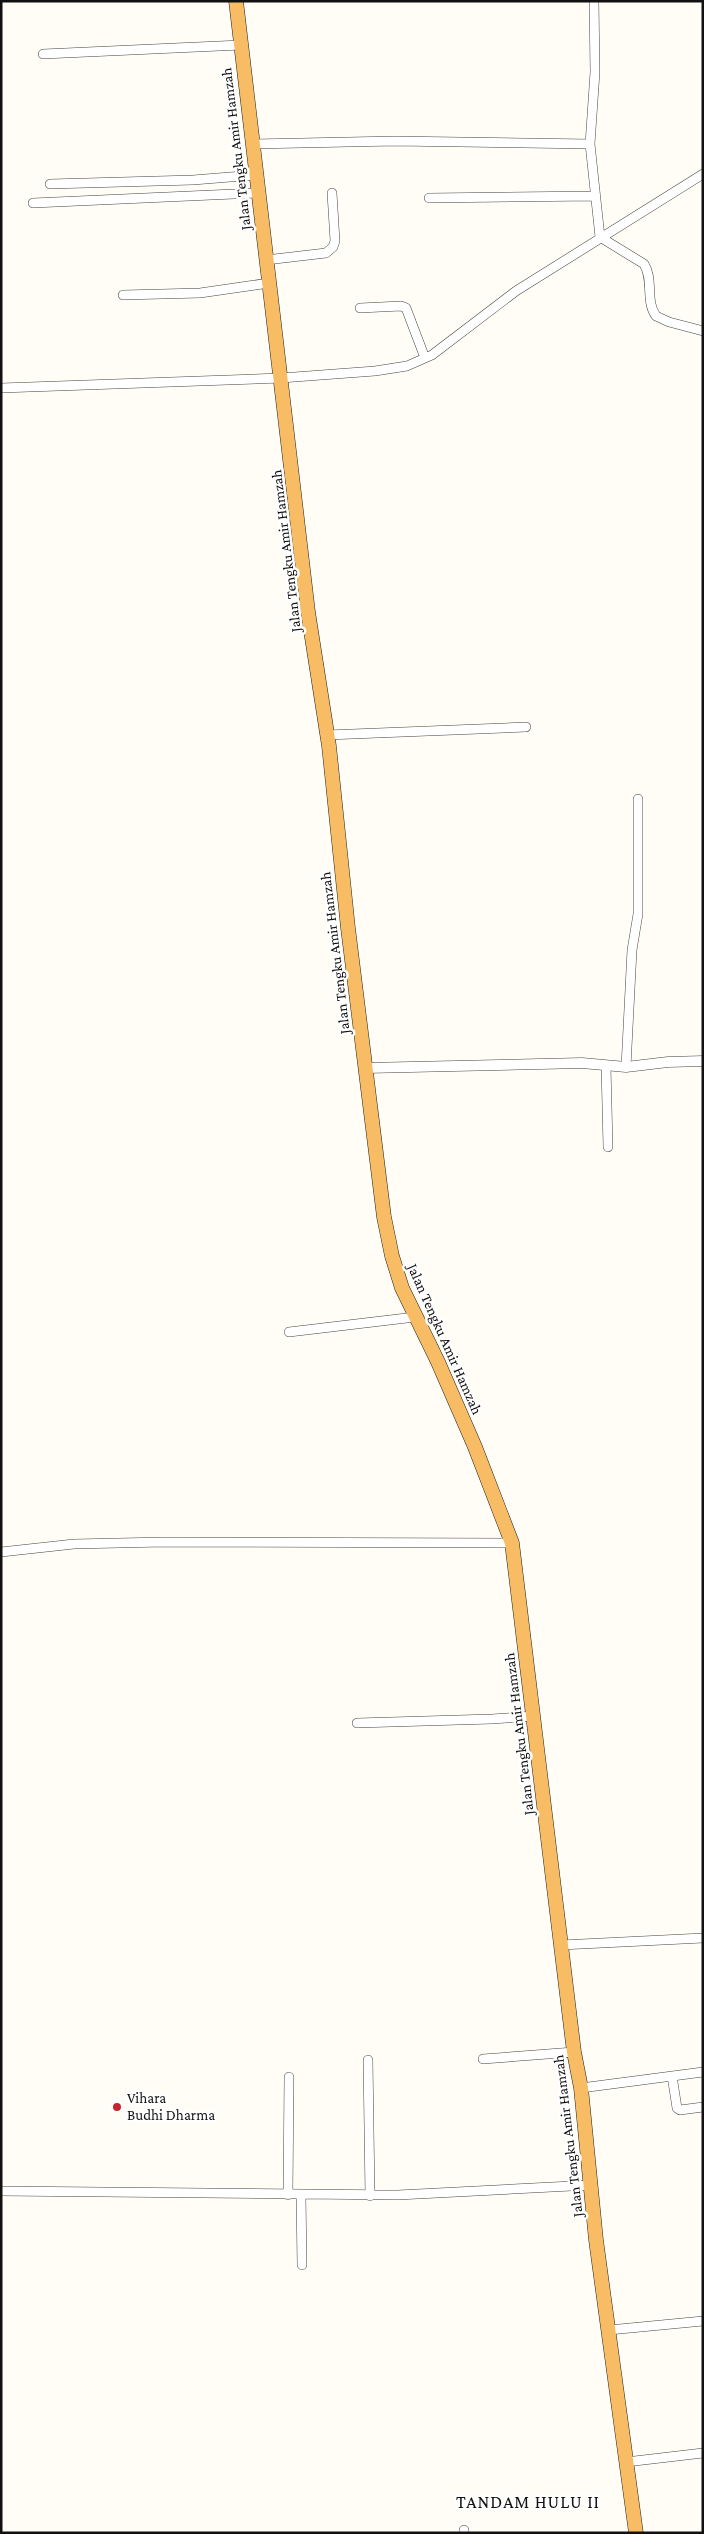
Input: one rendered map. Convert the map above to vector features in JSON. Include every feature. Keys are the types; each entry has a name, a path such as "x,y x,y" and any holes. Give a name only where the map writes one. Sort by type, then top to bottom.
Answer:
{"highway":[{"name":"Jalan Tengku Amir Hamzah","path":"236,1 308,612 327,735 388,1237 397,1274 475,1447 512,1544 574,2052 581,2088 590,2185 636,2533"}],"street":[{"path":"594,1 595,72 590,144 594,196 600,237"},
{"path":"44,54 241,45"},
{"path":"252,144 395,141 590,144"},
{"path":"50,184 174,181 256,174"},
{"path":"1,388 281,378 393,369 407,366 429,356 516,291 703,174"},
{"path":"34,203 258,193"},
{"path":"266,260 326,253 333,247 335,240 332,193"},
{"path":"429,198 594,196"},
{"path":"600,237 644,264 649,276 651,304 656,316 669,322 703,330"},
{"path":"123,295 200,293 269,284"},
{"path":"360,308 401,306 406,308 429,356"},
{"path":"327,735 526,727"},
{"path":"626,1067 632,950 638,914 638,799"},
{"path":"366,1068 582,1063 626,1067 668,1062 703,1061"},
{"path":"606,1066 608,1146"},
{"path":"289,1332 415,1317"},
{"path":"1,1552 74,1544 163,1542 512,1544"},
{"path":"357,1722 434,1721 534,1716"},
{"path":"561,1945 703,1938"},
{"path":"483,2059 574,2052"},
{"path":"368,2060 370,2196"},
{"path":"581,2088 703,2072"},
{"path":"672,2076 677,2108 680,2110 703,2107"},
{"path":"288,2195 289,2077"},
{"path":"1,2192 182,2192 370,2196 590,2185"},
{"path":"301,2196 302,2265"},
{"path":"609,2330 703,2321"},
{"path":"626,2462 703,2453"}],"place":[{"name":"Vihara Budhi Dharma","path":"117,2107"}],"district":[{"name":"TANDAM HULU II","path":"528,2502"}]}
